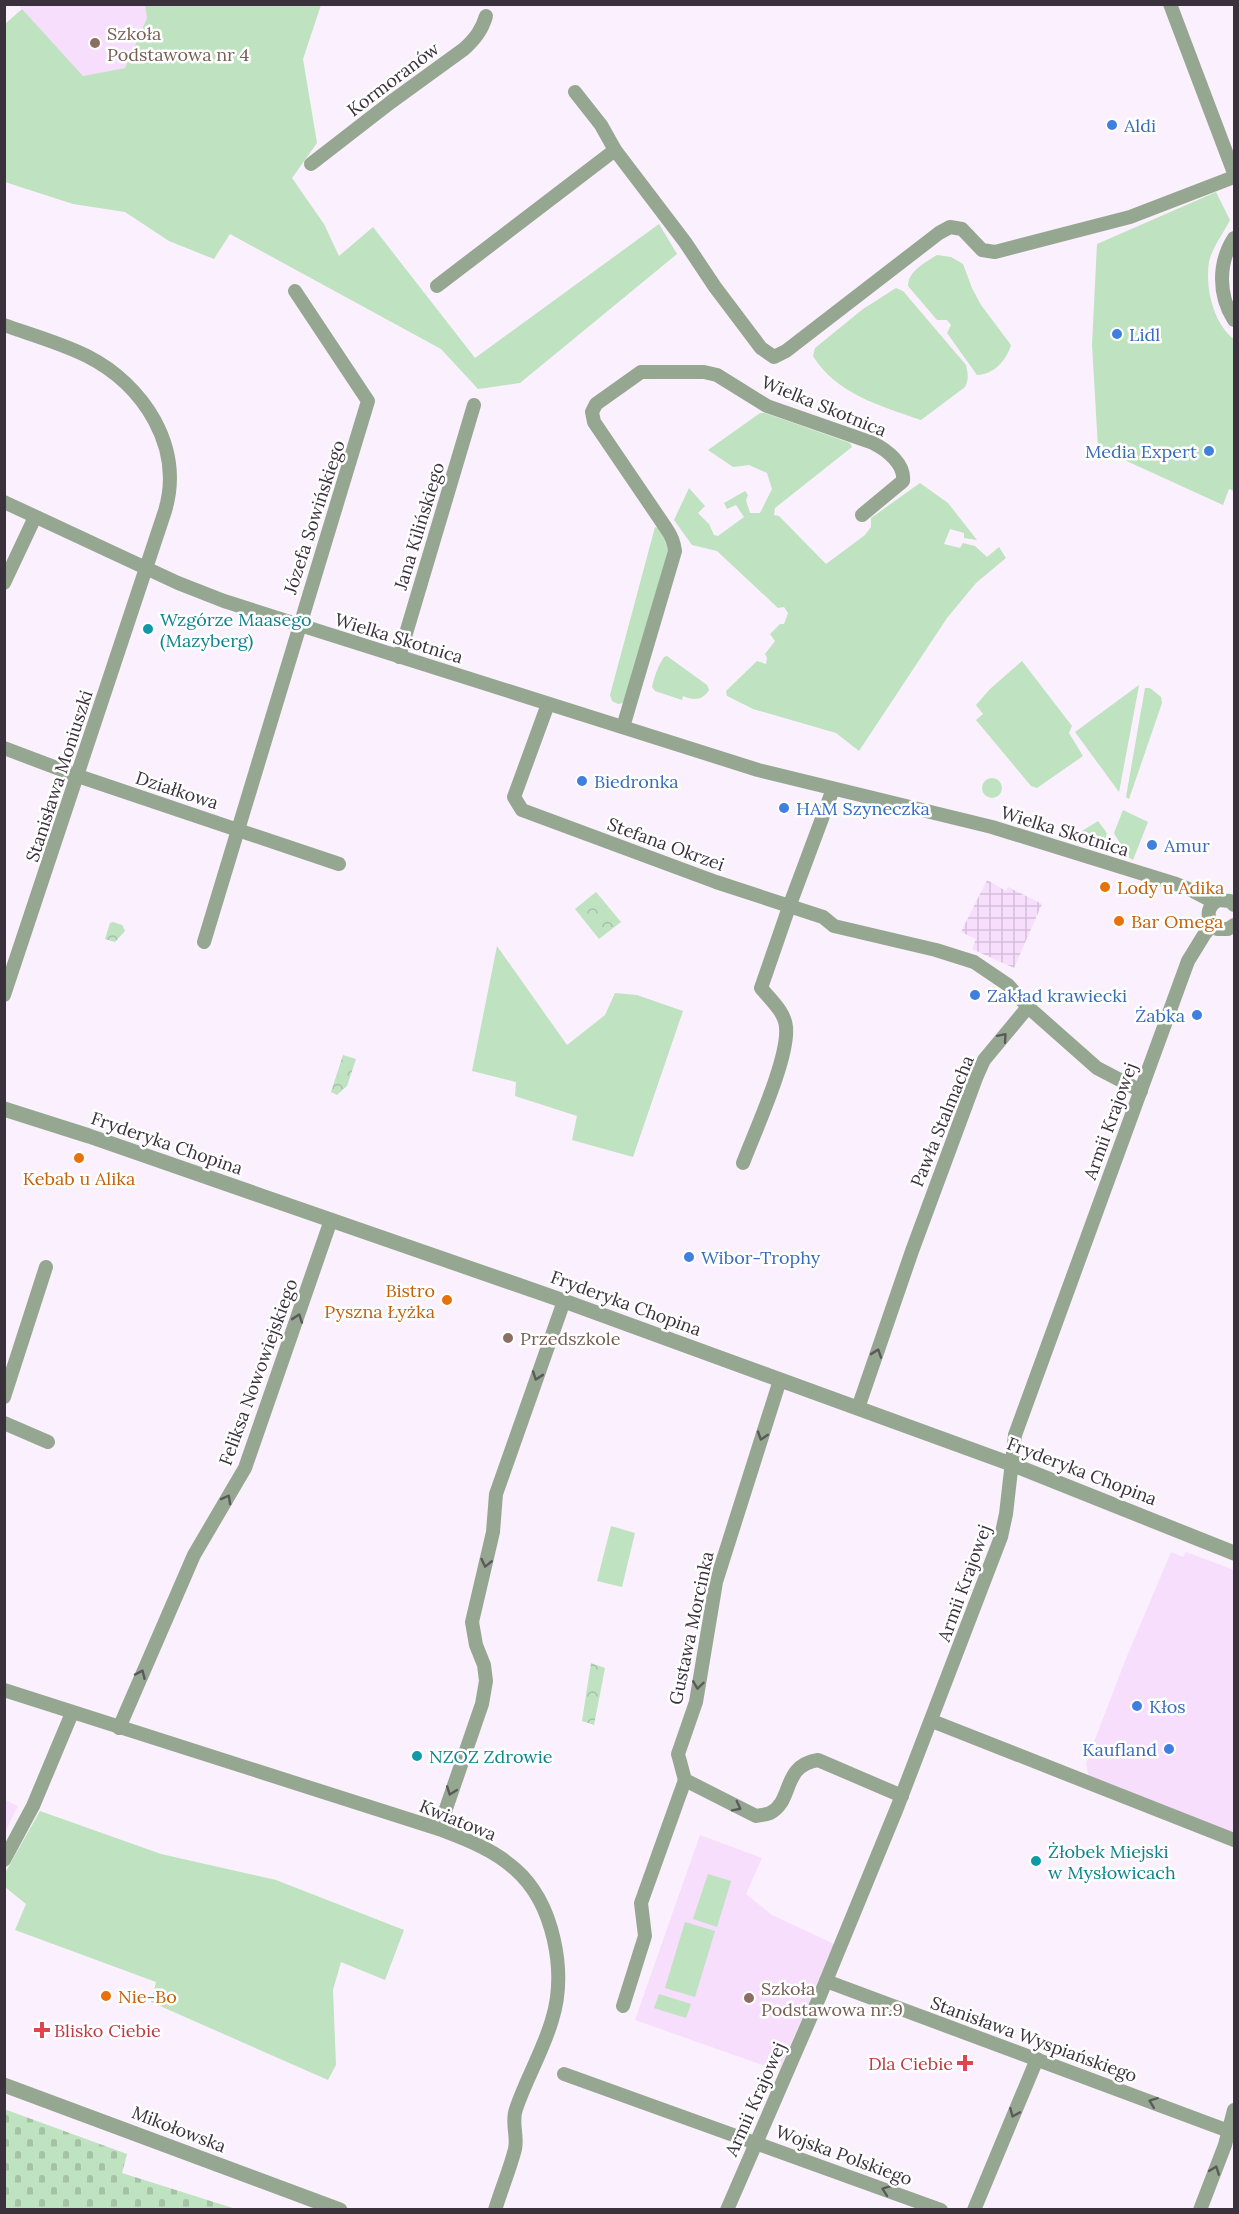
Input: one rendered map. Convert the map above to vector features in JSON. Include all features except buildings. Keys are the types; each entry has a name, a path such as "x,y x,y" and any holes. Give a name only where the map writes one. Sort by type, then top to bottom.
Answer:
{"street":[{"path":"575,92 761,348 774,357 786,351 939,233 950,227 962,228 982,250 995,252 1130,217 1234,175 1170,4"},
{"name":"Kormoranów","path":"311,164 464,49 483,28 486,16"},
{"path":"436,286 615,150"},
{"path":"1234,238 1222,268 1222,283 1228,310 1234,320"},
{"name":"Józefa Sowińskiego","path":"204,942 368,401 295,291"},
{"name":"Stanisława Moniuszki","path":"4,326 67,346 108,368 136,394 158,425 169,464 170,487 165,511 4,995"},
{"name":"Wielka Skotnica","path":"623,727 675,551 672,537 594,422 592,412 596,404 641,372 704,372 717,375 767,406 873,443 886,450 902,470 903,482 861,515"},
{"name":"Jana Kilińskiego","path":"399,657 474,405"},
{"name":"Wielka Skotnica","path":"4,502 196,591 299,625 758,770 1018,834 1184,887 1214,902 1225,900 1234,905"},
{"path":"4,583 35,517"},
{"name":"Stefana Okrzei","path":"548,704 514,797 522,810 789,907"},
{"name":"Działkowa","path":"4,748 78,776 339,864"},
{"path":"743,1163 783,1055 786,1025 779,1009 761,988 833,789"},
{"path":"1214,902 1208,914 1212,926 1222,930 1234,924"},
{"path":"789,907 823,917 834,926 936,950 974,962 1008,985 1028,1007 1096,1068 1141,1091"},
{"name":"Armii Krajowej","path":"728,2210 826,1981 932,1721 1001,1537 1006,1514 1015,1435 1188,961 1212,926"},
{"name":"Pawła Stalmacha","path":"858,1408 912,1251 976,1078 984,1060 1028,1007"},
{"name":"Fryderyka Chopina","path":"4,1109 564,1301 1011,1464 1232,1551"},
{"name":"Feliksa Nowowiejskiego","path":"118,1728 194,1555 249,1458 331,1220"},
{"path":"4,1397 46,1267"},
{"path":"439,1828 482,1704 486,1681 472,1622 493,1532 496,1494 564,1301"},
{"name":"Gustawa Morcinka","path":"685,1780 678,1754 696,1702 716,1582 780,1380"},
{"path":"4,1423 48,1442"},
{"name":"Kwiatowa","path":"4,1690 439,1828 484,1848 516,1870 540,1904 551,1931 558,1956 558,1989 554,2012 514,2112 515,2149 495,2210"},
{"path":"4,1860 33,1806 72,1713"},
{"path":"932,1721 1234,1840"},
{"path":"623,2006 645,1936 641,1903 685,1780 756,1816 771,1812 781,1802 797,1768 806,1762 818,1760 902,1796"},
{"name":"Stanisława Wyspiańskiego","path":"826,1981 1232,2132"},
{"path":"974,2210 1037,2059"},
{"name":"Wojska Polskiego","path":"564,2074 942,2210"},
{"name":"Mikołowska","path":"4,2085 340,2210"},
{"path":"1200,2210 1232,2132 1234,2110"}],"shaded area":[{"name":"Szkoła Podstawowa nr 4","path":"18,5 145,5 147,18 125,68 83,76"},
{"path":"987,880 1006,891 1008,887 1042,904 1014,968 972,949 976,939 961,932"},
{"path":"1171,1552 1183,1557 1186,1552 1234,1570 1234,1833 1089,1777 1086,1763 1125,1661"},
{"path":"5,1800 18,1806 5,1832"},
{"path":"700,1835 762,1858 746,1894 772,1915 834,1944 780,2069 777,2070 635,2020"}],"green space":[{"path":"145,5 321,5 303,59 317,143 292,178 324,224 339,256 373,227 475,358 659,224 677,254 520,383 478,389 441,349 230,234 214,259 169,241 125,212 73,204 5,182 5,24 22,9 83,76 125,68 147,18"},
{"path":"1216,192 1230,220 1209,262 1208,282 1216,314 1234,339 1234,491 1229,489 1223,505 1098,448 1092,344 1097,244"},
{"path":"937,255 951,257 963,264 981,305 1011,345 1003,361 988,372 977,375 947,333 951,325 947,320 937,320 908,286 914,271"},
{"path":"896,288 903,291 966,365 968,379 965,387 921,420 875,404 847,389 834,380 813,356 815,348 863,309"},
{"path":"760,413 850,443 852,447 775,508 774,515 779,516 826,564 865,535 871,527 871,518 920,483 948,503 977,540 964,538 964,533 950,529 944,544 960,548 963,543 975,546 987,557 999,547 1006,558 976,583 947,618 859,751 836,733 753,709 727,696 726,691 757,661 766,664 765,654 775,641 770,634 780,624 784,624 788,613 784,607 778,608 717,551 692,545 674,520 689,488 705,506 698,513 709,524 714,535 718,536 744,517 736,505 727,509 724,503 745,491 748,495 746,500 750,513 760,513 772,489 767,473 749,465 733,467 708,450"},
{"path":"655,527 661,529 668,550 626,697 623,703 618,704 612,701 610,695"},
{"path":"667,656 707,685 709,690 704,696 691,699 683,696 682,700 655,691 652,687 655,675 662,660"},
{"path":"1022,661 1072,726 1069,733 1083,756 1037,788 1031,786 976,720 983,714 976,705 990,689"},
{"path":"1139,685 1138,691 1119,792 1075,732"},
{"path":"1145,688 1150,688 1161,697 1162,703 1129,799 1126,797"},
{"path":"992,778 999,781 1002,788 999,795 992,798 985,795 982,788 985,781"},
{"path":"1123,810 1148,822 1133,860 1128,857 1114,833"},
{"path":"1098,821 1107,833 1102,849 1075,841 1074,836"},
{"path":"596,892 621,922 599,939 575,909"},
{"path":"110,923 122,925 125,931 115,942 105,939"},
{"path":"497,946 567,1045 605,1015 615,993 637,995 683,1011 633,1157 572,1140 577,1116 515,1096 516,1082 472,1071"},
{"path":"343,1055 356,1059 347,1086 337,1095 331,1092"},
{"path":"611,1526 635,1533 622,1587 597,1581"},
{"path":"591,1663 605,1668 594,1725 582,1721"},
{"path":"40,1811 161,1854 276,1880 404,1930 385,1980 341,1962 333,1990 336,2065 328,2080 151,2002 156,1982 15,1930 26,1904 5,1887 5,1873"},
{"path":"708,1874 731,1881 717,1927 693,1919"},
{"path":"685,1922 715,1931 695,1997 665,1988"},
{"path":"659,1994 691,2004 686,2018 654,2008"},
{"path":"4,2109 127,2154 122,2173 236,2209 5,2209"}],"place":[{"name":"Szkoła Podstawowa nr 4","path":"95,43"},
{"name":"Aldi","path":"1112,125"},
{"name":"Lidl","path":"1117,334"},
{"name":"Media Expert","path":"1209,451"},
{"name":"Wzgórze Maasego (Mazyberg)","path":"148,629"},
{"name":"Biedronka","path":"582,781"},
{"name":"HAM Szyneczka","path":"784,808"},
{"name":"Amur","path":"1152,845"},
{"name":"Lody u Adika","path":"1105,887"},
{"name":"Bar Omega","path":"1119,921"},
{"name":"Zakład krawiecki","path":"975,995"},
{"name":"Żabka","path":"1197,1015"},
{"name":"Kebab u Alika","path":"79,1158"},
{"name":"Wibor-Trophy","path":"689,1257"},
{"name":"Bistro Pyszna Łyżka","path":"447,1300"},
{"name":"Przedszkole","path":"508,1338"},
{"name":"Kłos","path":"1137,1706"},
{"name":"Kaufland","path":"1169,1749"},
{"name":"NZOZ Zdrowie","path":"417,1756"},
{"name":"Żłobek Miejski w Mysłowicach","path":"1036,1861"},
{"name":"Nie-Bo","path":"106,1996"},
{"name":"Szkoła Podstawowa nr.9","path":"749,1998"},
{"name":"Blisko Ciebie","path":"42,2030"},
{"name":"Dla Ciebie","path":"965,2063"}]}
